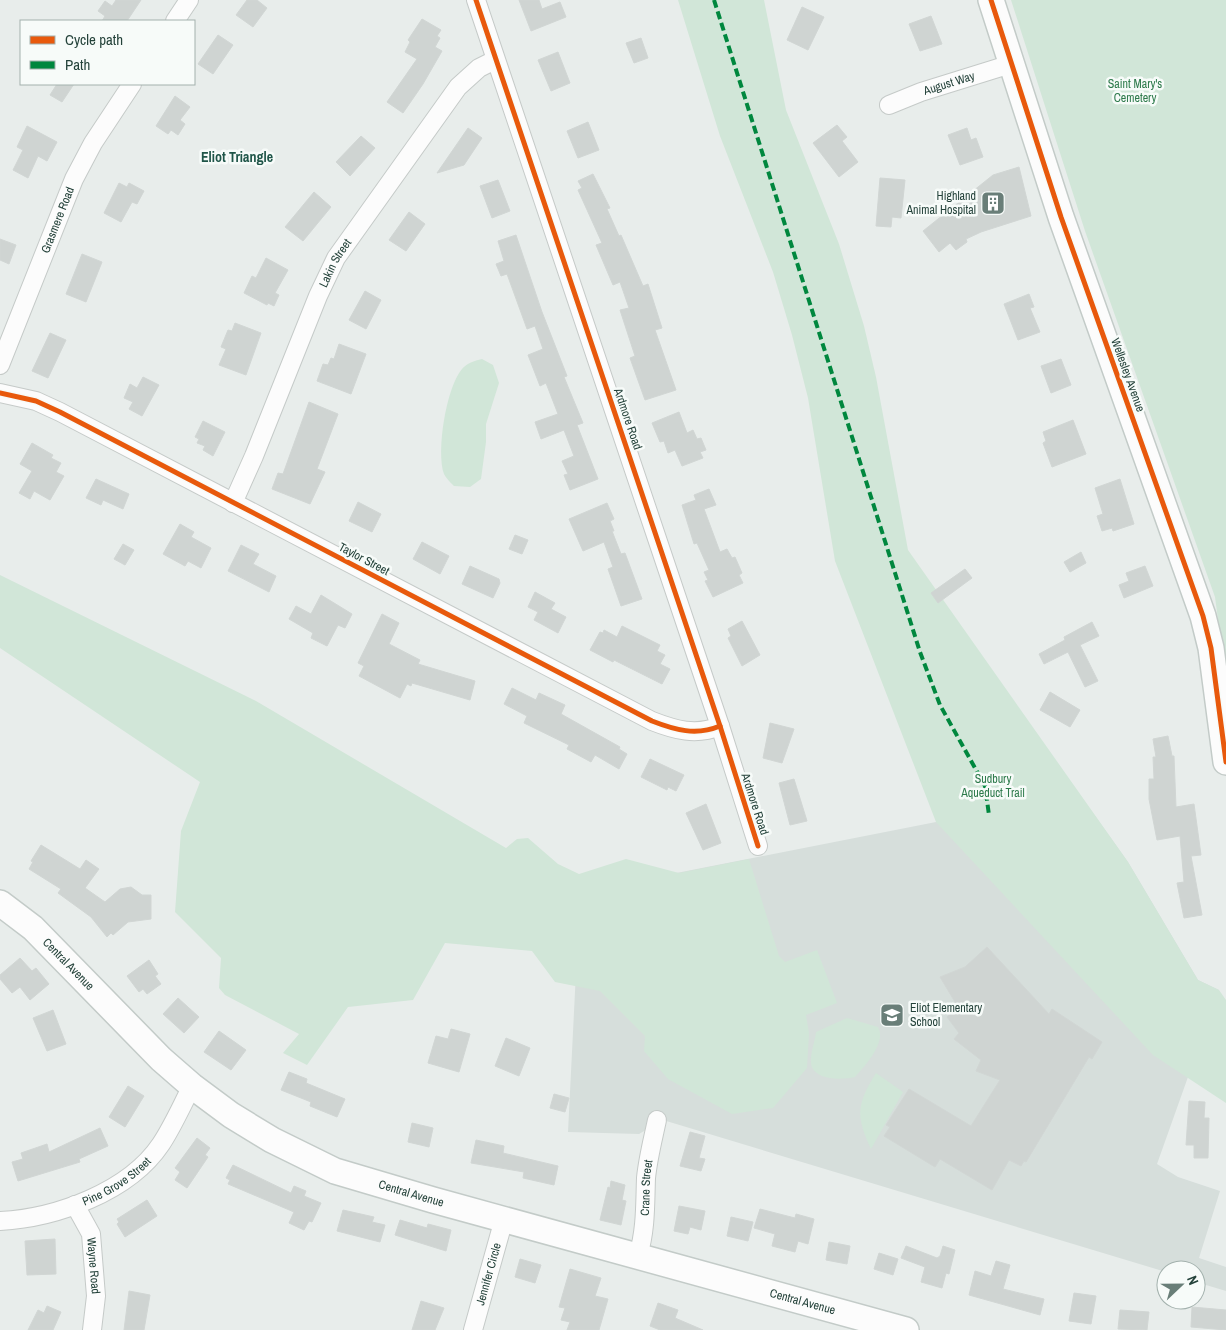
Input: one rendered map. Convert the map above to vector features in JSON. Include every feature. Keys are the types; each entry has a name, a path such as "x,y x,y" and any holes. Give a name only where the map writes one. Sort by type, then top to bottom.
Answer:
{"main road":[{"name":"Wellesley Avenue","path":"991,0 1071,245 1204,616 1211,648 1226,762"},
{"name":"Central Avenue","path":"0,904 33,928 161,1059 192,1086 231,1115 272,1140 335,1171 900,1329"}],"street":[{"path":"176,20 189,0"},
{"name":"Ardmore Road","path":"476,0 720,726 758,846"},
{"name":"Lakin Street","path":"233,502 254,456 318,296 336,258 458,87 479,68 496,60"},
{"name":"August Way","path":"889,105 921,92 1011,64"},
{"name":"Grasmere Road","path":"0,365 74,179 97,137 131,85"},
{"name":"Taylor Street","path":"0,393 48,406 652,721 687,732 699,732 720,726"},
{"name":"Pine Grove Street","path":"0,1221 17,1220 75,1205 102,1194 128,1177 147,1162 162,1143 192,1086"},
{"name":"Crane Street","path":"638,1256 644,1232 650,1152 658,1120"},
{"name":"Wayne Road","path":"75,1205 91,1234 96,1296 92,1330"},
{"name":"Jennifer Circle","path":"472,1330 504,1219"}],"shaded area":[{"name":"Eliot Elementary School","path":"1050,753 1128,862 1198,980 1219,990 1157,1164 1178,1177 1220,1191 1199,1258 1205,1260 1156,1260 1156,1269 663,1120 639,1134 568,1132 580,892 936,822"},
{"name":"Eliot Elementary School","path":"1206,1260 1226,1267 1226,1291 1206,1285"}],"green space":[{"name":"Sudbury Aqueduct Trail","path":"678,0 764,0 786,110 839,244 864,326 876,377 908,550 1128,862 1198,980 1219,990 1226,1000 1226,1103 1153,1055 936,822 835,561 808,398 792,335 773,272 720,136"},
{"name":"Saint Mary's Cemetery","path":"1011,0 1226,0 1226,679 1215,597 1085,231"},
{"path":"482,359 493,365 499,383 486,424 486,442 481,479 470,487 454,486 444,474 442,464 442,436 447,405 456,378 462,369 473,361"},
{"path":"0,575 256,701 506,848 517,839 528,838 558,864 579,874 626,859 679,873 749,859 779,956 785,962 817,950 837,1003 806,1015 809,1033 807,1068 773,1108 732,1114 668,1079 644,1051 645,1036 600,991 555,982 532,951 445,943 413,1000 348,1007 307,1065 283,1053 299,1034 225,995 219,988 221,958 175,912 181,831 200,782 0,648"},
{"path":"847,1018 878,1027 880,1040 874,1054 855,1077 836,1079 823,1076 813,1069 811,1063 816,1032"},
{"path":"876,1073 903,1092 871,1149 862,1127 860,1110 865,1093"}],"building":[{"path":"116,0 141,0 128,20 103,20 105,16 98,11 105,1 112,6"},
{"path":"247,0 257,0 267,8 253,27 236,15"},
{"path":"519,0 539,0 542,9 560,2 566,17 531,31"},
{"path":"802,7 824,17 808,50 787,40"},
{"path":"931,16 942,44 920,51 909,24"},
{"path":"422,19 441,30 437,36 440,38 435,47 442,51 403,113 387,102 417,59 405,52 410,42 408,40"},
{"path":"218,35 233,45 213,74 198,64"},
{"path":"641,38 648,58 634,63 626,43"},
{"path":"558,52 570,83 551,91 538,60"},
{"path":"56,85 73,85 62,102 50,95"},
{"path":"175,96 190,107 180,120 185,124 178,135 171,130 168,134 156,126"},
{"path":"588,122 599,150 578,158 567,131"},
{"path":"837,125 847,137 842,141 858,162 839,177 813,143"},
{"path":"27,126 57,142 47,161 38,156 28,178 13,170 23,150 17,147"},
{"path":"468,128 482,138 464,165 437,173"},
{"path":"967,128 971,140 976,138 983,157 960,165 948,135"},
{"path":"361,136 375,148 350,176 336,162"},
{"name":"Highland Animal Hospital","path":"1019,167 1031,216 981,232 966,239 967,242 956,250 950,243 939,252 923,231 993,175"},
{"path":"593,174 610,208 607,209 619,236 621,235 643,286 648,284 662,328 655,330 676,390 645,400 630,358 635,356 620,310 629,308 620,282 613,285 596,245 602,243 578,190 582,188 578,181"},
{"path":"880,178 905,180 901,218 892,217 891,227 876,226"},
{"path":"498,180 510,211 492,218 480,186"},
{"path":"119,183 127,187 129,183 144,191 137,204 132,202 121,222 104,213"},
{"path":"314,192 331,207 303,241 285,227"},
{"path":"409,212 425,224 406,251 389,240"},
{"path":"516,235 542,312 567,376 564,377 583,423 577,425 598,479 570,490 564,475 568,474 562,461 574,456 564,430 541,439 535,422 558,414 546,383 540,386 528,355 543,349 535,326 527,329 507,274 501,276 496,264 504,261 498,241"},
{"path":"0,239 16,245 9,264 0,260"},
{"path":"82,254 102,262 86,302 66,294"},
{"path":"266,258 288,270 275,293 279,295 274,306 268,303 267,305 244,293 252,276 256,278"},
{"path":"365,291 381,300 366,329 349,320"},
{"path":"1029,294 1034,307 1030,308 1040,332 1018,340 1004,304"},
{"path":"235,323 261,333 246,375 219,365 226,349 221,347 228,330 232,331"},
{"path":"50,333 66,340 48,378 32,371"},
{"path":"339,344 366,354 351,394 317,381 323,364 328,365 331,358 334,359"},
{"path":"1061,359 1071,385 1051,393 1041,366"},
{"path":"143,377 159,385 142,416 129,409 133,402 124,398 130,384 137,388"},
{"path":"309,402 338,414 317,469 325,472 310,504 272,489 278,473 283,474"},
{"path":"679,412 687,433 693,430 697,439 701,438 706,450 700,452 703,458 682,466 675,450 668,453 664,441 660,442 652,423"},
{"path":"1073,420 1086,454 1052,467 1043,443 1046,441 1043,432"},
{"path":"203,421 225,432 213,456 203,450 205,446 197,443 199,439 195,437"},
{"path":"32,443 53,455 51,458 61,463 56,472 64,476 50,500 34,491 30,499 19,493 32,471 20,464"},
{"path":"96,479 129,494 123,509 103,500 101,505 86,498"},
{"path":"1120,479 1134,524 1113,531 1112,528 1102,531 1097,516 1103,514 1095,488"},
{"path":"709,489 716,505 704,509 720,552 727,549 732,558 735,557 742,573 739,575 743,583 713,597 705,581 708,580 704,572 709,570 697,543 694,544 682,505 696,500 694,495"},
{"path":"358,502 381,514 372,532 349,521"},
{"path":"607,503 614,519 610,521 614,531 612,531 621,554 625,553 642,599 621,606 608,569 613,567 604,542 583,551 569,519"},
{"path":"180,524 194,532 191,537 211,548 201,568 188,561 185,566 163,554"},
{"path":"515,535 528,540 522,554 509,549"},
{"path":"422,542 449,556 440,574 413,559"},
{"path":"123,544 134,550 125,565 114,559"},
{"path":"241,545 259,554 253,564 276,576 269,592 228,571"},
{"path":"1081,552 1086,563 1070,572 1064,562"},
{"path":"470,566 499,579 500,583 493,598 462,584"},
{"path":"1145,566 1153,586 1124,598 1119,585 1129,581 1126,573"},
{"path":"965,569 972,578 938,603 931,593"},
{"path":"535,592 555,603 551,609 566,617 558,633 534,620 538,612 528,607"},
{"path":"321,595 352,614 345,628 338,625 327,646 311,638 313,633 289,619 296,606 311,614"},
{"path":"382,614 399,623 389,644 420,660 418,664 475,681 470,700 412,683 411,686 407,684 400,698 359,676 364,666 358,663"},
{"path":"742,621 760,655 742,666 728,638 731,636 728,629"},
{"path":"1092,622 1099,636 1080,645 1098,681 1085,687 1068,652 1044,664 1039,654 1065,640 1064,637"},
{"path":"622,626 660,645 657,651 665,655 660,664 670,669 662,684 590,650 600,632 603,633 604,630 617,637"},
{"path":"512,688 536,700 539,693 565,705 561,714 620,747 619,749 627,754 619,769 595,755 591,762 567,749 569,745 524,723 527,716 504,704"},
{"path":"1050,692 1080,710 1070,727 1040,710"},
{"path":"770,723 794,729 782,763 763,758"},
{"path":"1168,736 1172,756 1174,756 1176,807 1194,804 1201,855 1191,856 1202,915 1184,918 1177,883 1184,882 1180,836 1157,840 1149,799 1149,779 1154,779 1153,757 1156,757 1153,739"},
{"path":"650,759 684,775 676,791 668,787 667,790 641,777"},
{"path":"794,779 807,821 790,825 779,783"},
{"path":"706,804 721,843 703,850 686,813"},
{"path":"41,845 80,869 86,860 99,869 85,888 105,902 120,889 131,887 142,895 151,895 151,919 128,922 113,935 111,933 107,937 91,917 58,893 61,889 29,869 33,862 31,861"},
{"path":"987,947 1049,1014 1052,1009 1102,1042 1092,1059 1089,1057 1026,1162 1024,1161 1021,1166 1009,1160 992,1190 940,1159 935,1167 884,1136 890,1127 886,1125 909,1089 971,1126 1000,1080 976,1071 981,1060 954,1039 959,1033 947,1017 958,1007 940,977 965,967"},
{"path":"20,958 32,971 36,968 49,984 30,1000 20,987 12,993 0,979 0,975"},
{"path":"149,960 158,974 155,976 161,984 147,994 143,989 139,992 127,976"},
{"path":"178,998 199,1017 184,1033 163,1014"},
{"path":"53,1010 66,1044 47,1051 33,1018"},
{"path":"451,1029 470,1034 459,1072 428,1063 436,1036 448,1039"},
{"path":"219,1031 246,1050 231,1070 204,1052"},
{"path":"506,1038 530,1048 519,1076 495,1066"},
{"path":"289,1072 307,1079 306,1083 345,1099 337,1117 310,1106 311,1102 281,1090"},
{"path":"128,1086 144,1096 125,1127 109,1117"},
{"path":"554,1094 569,1098 565,1112 550,1108"},
{"path":"1189,1101 1205,1102 1204,1118 1209,1118 1208,1158 1194,1158 1194,1145 1186,1145"},
{"path":"412,1123 433,1128 429,1147 408,1142"},
{"path":"100,1128 108,1146 79,1159 80,1162 18,1181 12,1162 23,1159 21,1153 47,1144 49,1152"},
{"path":"690,1132 705,1136 699,1158 705,1159 701,1171 680,1166"},
{"path":"197,1138 210,1148 205,1155 208,1157 187,1188 175,1180 180,1172 175,1168"},
{"path":"476,1140 504,1146 503,1153 558,1166 554,1185 523,1178 524,1172 471,1163"},
{"path":"233,1165 291,1193 294,1186 306,1191 304,1196 321,1203 312,1222 309,1221 304,1230 289,1223 294,1212 228,1184 230,1180 226,1178"},
{"path":"611,1181 625,1185 622,1200 626,1201 621,1225 600,1220"},
{"path":"147,1200 157,1216 125,1237 117,1224 119,1222 117,1219"},
{"path":"679,1206 705,1211 701,1230 690,1227 688,1234 674,1231"},
{"path":"760,1209 795,1218 796,1214 814,1219 808,1244 798,1241 795,1252 772,1246 775,1234 754,1228"},
{"path":"343,1210 374,1217 372,1222 385,1225 380,1242 337,1231"},
{"path":"731,1217 753,1222 748,1241 727,1236"},
{"path":"400,1220 427,1228 428,1224 451,1230 446,1251 395,1235"},
{"path":"55,1239 56,1274 27,1275 25,1241"},
{"path":"829,1242 850,1246 847,1264 826,1260"},
{"path":"906,1246 937,1258 940,1256 943,1246 955,1250 949,1274 946,1273 942,1288 921,1282 925,1267 901,1258"},
{"path":"879,1253 898,1259 893,1275 874,1269"},
{"path":"520,1259 541,1265 535,1283 515,1277"},
{"path":"996,1261 1010,1265 1003,1289 1044,1299 1040,1315 969,1295 975,1271 991,1276"},
{"path":"570,1269 601,1278 595,1296 608,1299 599,1330 567,1330 570,1322 561,1320 565,1308 559,1307"},
{"path":"129,1291 150,1295 144,1330 124,1330"},
{"path":"1074,1293 1096,1296 1091,1324 1069,1321"},
{"path":"421,1301 444,1308 435,1330 412,1330"},
{"path":"658,1303 678,1310 675,1318 703,1330 660,1330 650,1326"},
{"path":"47,1306 61,1312 53,1330 28,1330 38,1310 44,1313"},
{"path":"1206,1308 1226,1310 1226,1330 1191,1327 1192,1310 1206,1310"},
{"path":"1120,1310 1149,1312 1147,1330 1118,1329"}],"marked path":[{"path":"714,0 920,652 940,705 985,786 989,815"}],"cycle path":[{"path":"476,0 720,726 758,846"},
{"path":"991,0 1061,217 1203,616 1211,648 1226,762"},
{"path":"0,393 36,401 60,412 652,721 686,731 702,731 720,726"}],"place":[{"name":"Highland Animal Hospital","path":"993,203"},
{"name":"Eliot Elementary School","path":"892,1015"}],"district":[{"name":"Eliot Triangle","path":"237,157"}]}
